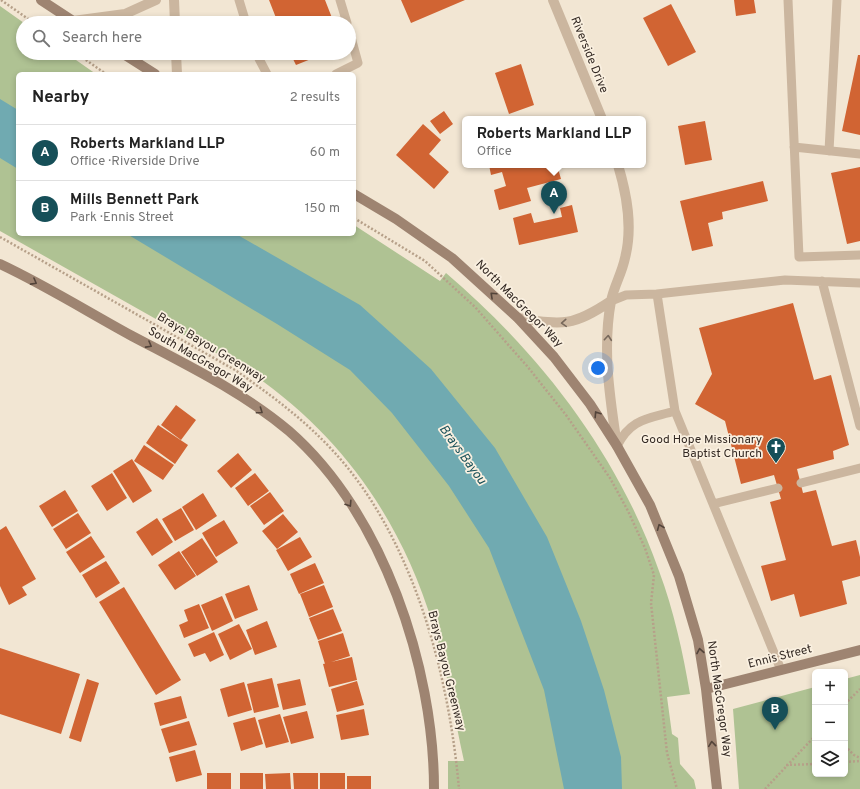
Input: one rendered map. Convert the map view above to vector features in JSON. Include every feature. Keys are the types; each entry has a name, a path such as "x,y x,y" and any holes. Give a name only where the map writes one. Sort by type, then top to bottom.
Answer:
{"main road":[{"path":"41,0 66,16"},
{"path":"133,60 152,72"},
{"name":"North MacGregor Way","path":"356,195 396,219 452,258 518,318 554,357 590,404 618,446 650,505 679,576 698,640 706,689 717,789"},
{"name":"South MacGregor Way","path":"0,264 228,388 289,431 329,472 374,542 405,617 422,681 434,762 434,789"},
{"name":"Ennis Street","path":"706,689 860,650"}],"street":[{"path":"112,16 125,14 156,0"},
{"path":"174,0 175,16"},
{"name":"Riverside Drive","path":"553,0 601,116"},
{"path":"177,60 178,72"},
{"path":"618,446 608,384 607,349 612,301 626,257 629,226 625,188 619,168"},
{"path":"518,318 549,323 568,323 589,316 612,301"}],"lane":[{"path":"239,0 244,16"},
{"path":"340,0 345,16"},
{"path":"788,0 799,258 860,255"},
{"path":"829,151 837,0"},
{"path":"340,72 358,62 356,55"},
{"path":"260,60 266,72"},
{"path":"794,147 860,154"},
{"path":"612,301 626,295 657,294 785,280 822,280 860,283"},
{"path":"822,280 860,426"},
{"path":"657,294 676,411 781,670"},
{"path":"618,446 624,433 635,423 676,411"},
{"path":"801,483 860,468"},
{"path":"714,504 778,488"}],"path":[{"path":"1,0 24,16"},
{"path":"86,60 103,72"},
{"path":"356,219 425,261 475,307 555,400 610,478 625,505 654,575 651,603 667,752 677,789"},
{"name":"Brays Bayou Greenway","path":"0,237 235,370 269,393 303,420 336,454 362,488 390,531 412,581 430,633 446,700 457,758 459,789"},
{"path":"848,701 860,689"},
{"path":"765,789 812,739"},
{"path":"848,749 860,760"},
{"path":"848,762 860,760"},
{"path":"786,765 812,764"}],"green space":[{"path":"0,6 16,17 16,60 76,60 93,72 16,72 16,236 356,236 356,226 440,281 446,273 513,337 544,372 572,408 598,446 622,486 642,528 659,571 678,632 690,694 667,697 672,734 678,738 680,764 694,780 696,789 448,789 448,761 464,761 446,676 433,625 420,586 404,549 385,514 339,451 311,422 281,395 248,371 0,231"},
{"path":"860,675 860,789 739,789 733,709 812,688 812,777 848,777 848,678"}],"water":[{"path":"0,99 16,109 16,168 0,158"},
{"name":"Brays Bayou","path":"130,236 239,236 360,305 431,369 495,448 547,537 581,621 604,690 621,757 622,789 564,789 544,690 489,548 449,486 392,413 350,370 277,324"}],"building":[{"path":"269,0 325,0 331,16 275,16"},
{"path":"401,0 465,0 411,23"},
{"path":"734,0 754,0 756,13 736,16"},
{"path":"671,4 696,52 668,66 643,18"},
{"path":"858,55 860,55 860,135 842,131"},
{"path":"294,60 308,60 296,65"},
{"path":"521,64 534,105 509,114 495,73"},
{"path":"444,111 453,124 440,134 430,121"},
{"path":"705,121 712,160 685,165 678,126"},
{"path":"423,124 441,140 429,154 449,172 434,189 396,155"},
{"path":"860,167 860,241 847,244 831,173"},
{"path":"490,168 558,168 561,179 527,188 531,201 499,210 494,190 506,186 502,172 491,175"},
{"path":"763,181 768,201 722,212 723,219 708,223 713,246 692,251 680,201"},
{"path":"572,205 578,232 519,245 513,218 531,213 534,223 562,217 560,208"},
{"name":"Good Hope Missionary Baptist Church","path":"793,303 814,380 831,375 849,445 833,451 834,459 797,469 803,493 816,490 832,546 856,540 860,557 860,576 842,581 847,604 800,617 794,594 771,601 761,566 786,560 770,502 781,499 774,475 741,484 725,421 695,404 712,374 699,328"},
{"path":"176,405 196,420 181,440 161,425"},
{"path":"158,425 188,445 175,464 146,443"},
{"path":"144,445 174,465 163,480 134,461"},
{"path":"238,453 252,470 231,488 217,471"},
{"path":"132,459 152,491 133,503 113,471"},
{"path":"112,473 127,498 107,511 91,486"},
{"path":"255,473 269,491 248,506 235,488"},
{"path":"65,490 78,511 52,527 39,506"},
{"path":"270,492 284,511 264,525 250,506"},
{"path":"203,493 217,516 196,530 182,507"},
{"path":"181,508 194,530 175,541 162,519"},
{"path":"78,513 91,533 66,549 53,529"},
{"path":"283,514 298,532 277,549 262,531"},
{"path":"157,518 173,542 152,556 136,532"},
{"path":"224,520 238,543 216,557 202,533"},
{"path":"6,526 36,579 22,587 27,595 9,605 0,586 0,530"},
{"path":"91,536 105,557 80,573 66,552"},
{"path":"300,537 312,557 288,571 276,550"},
{"path":"202,538 218,562 197,576 181,552"},
{"path":"179,551 196,576 175,590 158,565"},
{"path":"106,561 120,583 96,598 82,575"},
{"path":"315,563 324,583 299,594 290,574"},
{"path":"249,585 258,610 235,619 225,594"},
{"path":"324,585 333,607 309,617 300,594"},
{"path":"124,587 181,680 156,695 99,602"},
{"path":"222,596 233,621 212,631 201,605"},
{"path":"199,604 209,628 184,638 179,625 188,621 184,610"},
{"path":"333,609 342,631 318,640 309,618"},
{"path":"267,621 277,647 255,655 246,630"},
{"path":"239,624 252,649 230,660 218,634"},
{"path":"214,632 224,655 210,662 205,653 194,657 188,644"},
{"path":"343,633 350,656 325,664 318,641"},
{"path":"0,648 80,674 61,734 0,714"},
{"path":"352,657 357,680 329,687 323,664"},
{"path":"272,678 279,707 254,713 247,684"},
{"path":"87,679 99,683 81,742 69,738"},
{"path":"300,679 306,705 283,710 277,684"},
{"path":"357,681 364,705 337,712 331,689"},
{"path":"244,682 252,710 228,717 220,689"},
{"path":"181,696 187,718 160,726 154,703"},
{"path":"364,709 369,735 341,740 336,715"},
{"path":"307,711 314,738 291,744 283,717"},
{"path":"280,714 289,742 266,748 258,720"},
{"path":"255,717 263,744 241,751 233,723"},
{"path":"189,721 197,745 169,753 161,729"},
{"path":"195,750 202,775 176,782 169,757"},
{"path":"207,773 231,773 231,789 207,789"},
{"path":"240,773 263,773 263,789 240,789"},
{"path":"290,773 291,789 266,789 265,774"},
{"path":"293,773 318,773 318,789 294,789"},
{"path":"320,773 345,773 345,789 320,789"},
{"path":"347,776 371,776 371,789 347,789"}],"place":[{"name":"Roberts Markland LLP","path":"554,214"},
{"name":"Good Hope Missionary Baptist Church","path":"776,464"},
{"name":"Mills Bennett Park","path":"775,730"}]}
